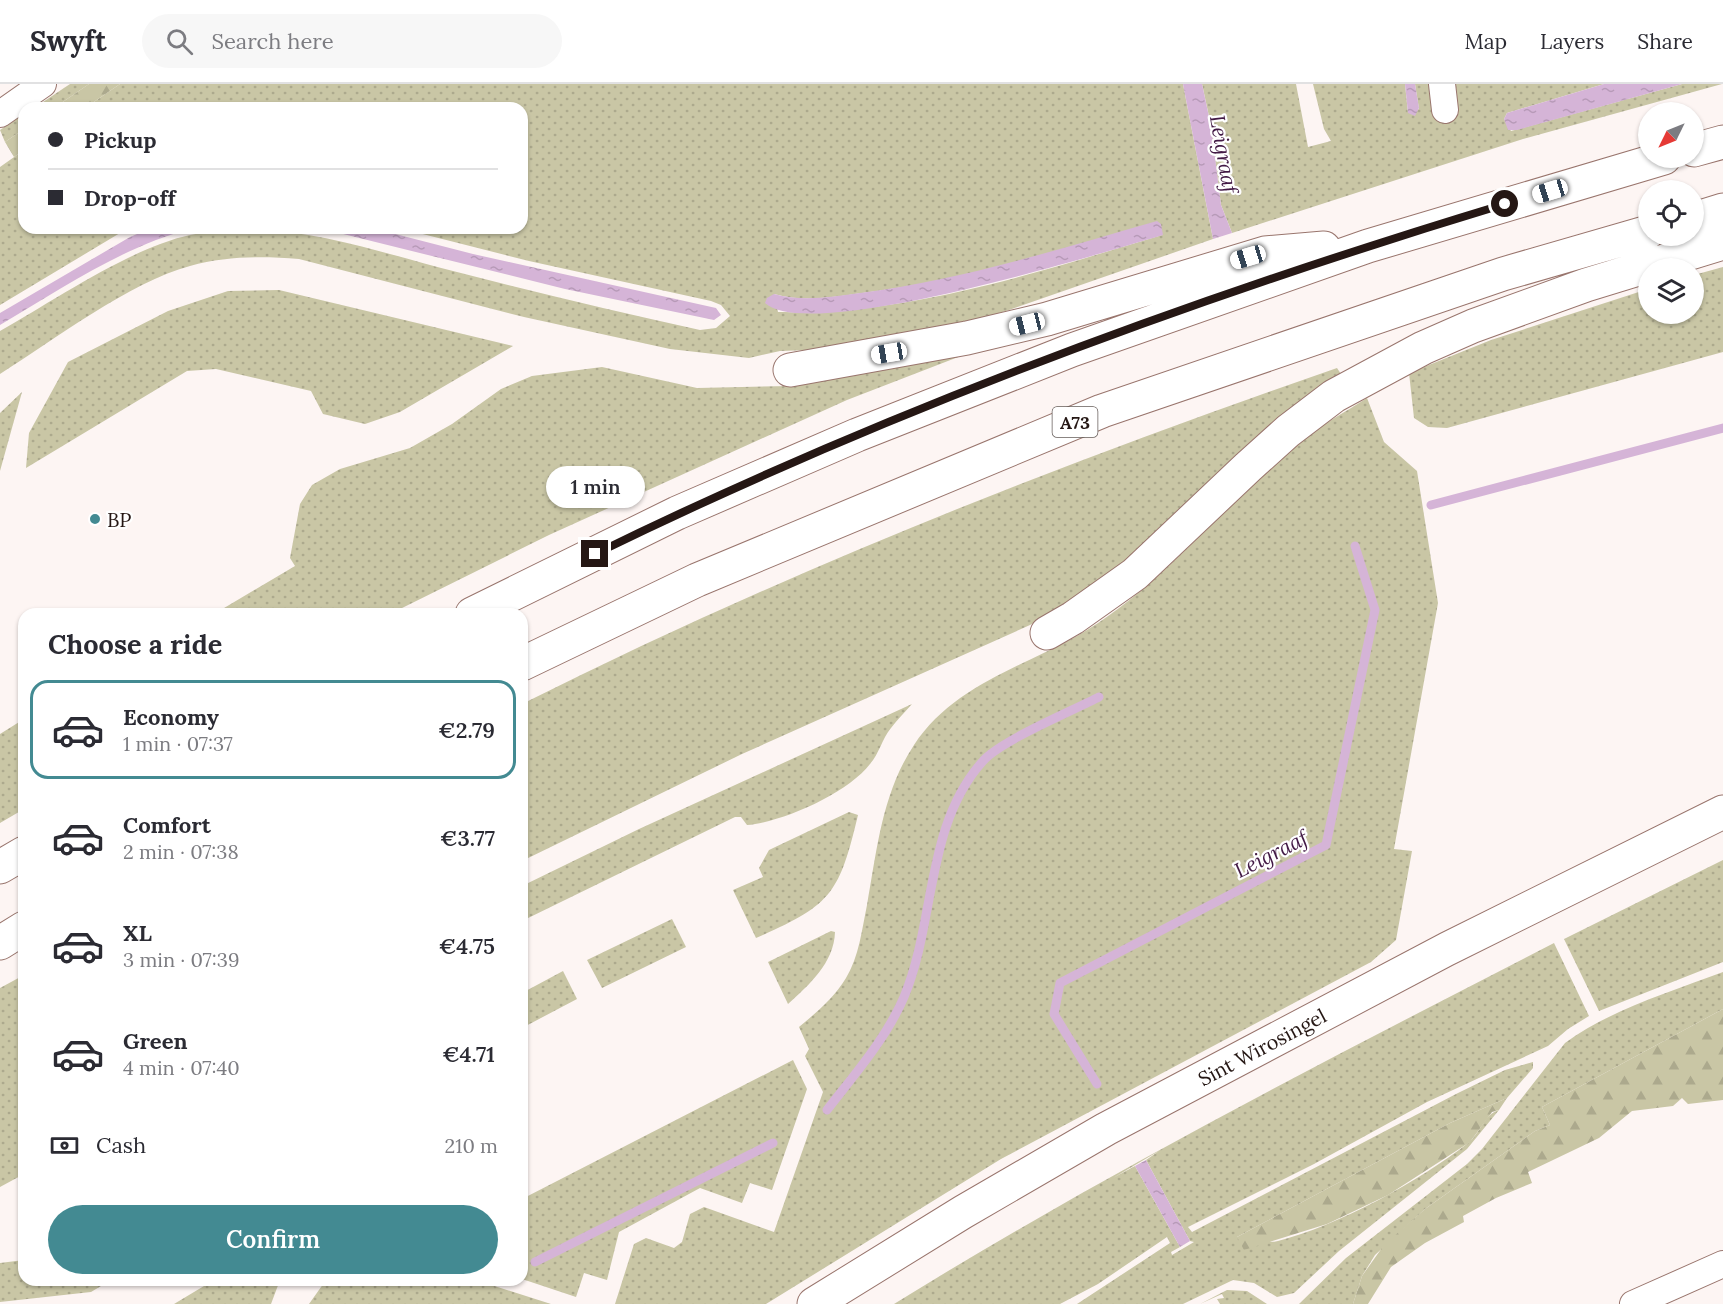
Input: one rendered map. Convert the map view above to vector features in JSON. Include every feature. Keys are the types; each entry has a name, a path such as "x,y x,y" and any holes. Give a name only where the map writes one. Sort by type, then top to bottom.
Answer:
{"main road":[{"path":"1704,147 1723,142"},
{"path":"484,608 677,513 857,435 1072,350 1368,246 1638,166"},
{"path":"1704,216 1723,210"},
{"name":"A73","path":"528,661 697,580 1102,411 1503,274 1638,235"},
{"path":"1047,633 1073,618 1135,574 1248,466 1288,431 1334,396 1423,348 1473,326 1586,285 1723,243"},
{"path":"790,370 967,338 1024,324 1265,253 1368,246"},
{"name":"Sint Wirosingel","path":"814,1304 963,1212 1106,1129 1447,949 1723,812"},
{"path":"0,867 18,857"},
{"path":"0,943 18,932"}],"street":[{"path":"0,114 43,84"},
{"path":"1442,84 1445,110"},
{"path":"1633,1304 1723,1264"}],"green space":[{"path":"70,84 89,84 63,102 43,102"},
{"path":"89,84 120,84 94,102 63,102"},
{"path":"120,84 1183,84 1213,239 1009,310 941,330 839,349 780,351 749,358 670,349 524,317 299,259 258,257 231,259 190,266 143,285 93,313 0,374 0,331 118,263 167,242 197,234 299,234 325,238 548,295 700,330 716,328 730,316 721,305 711,301 529,261 423,234 528,234 528,102 94,102","holes":["1162,235 1021,276 925,299 827,311 778,312 774,294 786,297 822,298 907,287 980,274"]},
{"path":"1202,84 1296,84 1308,147 1331,141 1324,129 1313,84 1405,84 1408,113 1419,109 1415,84 1604,84 1507,113 1504,119 1511,131 1682,84 1722,84 1657,102 1638,102 1638,107 1523,139 1232,233 1221,205 1210,121"},
{"path":"18,118 18,133 5,142 0,130"},
{"path":"18,133 18,154 14,157 5,142"},
{"path":"18,154 18,234 118,234 0,305 0,167"},
{"path":"1723,267 1723,352 1447,428 1428,427 1414,418 1409,373 1491,340 1638,292 1638,324 1704,324 1704,272"},
{"path":"279,290 513,346 400,412 365,424 323,414 311,391 216,369 187,371 26,468 29,433 68,362 168,311 228,291"},
{"path":"966,354 847,400 549,535 402,608 224,608 295,566 290,558 300,504 312,485 340,469 410,448 452,424 501,389 532,376 602,367 697,388 791,386"},
{"path":"1337,368 1341,374 1153,541 1073,599 1030,625 742,754 528,858 528,701 721,609 924,522 1129,442"},
{"path":"22,392 0,471 0,413"},
{"path":"1367,398 1384,442 1417,471 1438,603 1394,849 1412,851 1396,940 1371,962 1001,1159 766,1304 615,1304 634,1244 646,1238 674,1248 682,1242 690,1214 704,1207 774,1232 823,1092 805,1056 809,1049 799,1027 831,998 854,961 860,943 882,822 888,802 903,763 930,725 967,693 1077,636 1108,616 1164,570 1298,443"},
{"path":"912,704 888,732 870,764 860,775 831,795 796,812 762,823 747,825 741,817 735,817 528,918 528,883 639,829"},
{"path":"18,723 18,812 0,823 0,734"},
{"path":"849,812 858,815 845,863 828,894 801,916 756,938 733,890 763,877 759,868 769,850"},
{"path":"1723,860 1723,962 1599,1011 1564,939"},
{"path":"672,919 686,947 602,988 587,960"},
{"path":"831,931 835,932 834,943 825,963 812,981 788,1004 768,962"},
{"path":"1554,943 1589,1016 1568,1029 1548,1046 1427,1102 1314,1164 1188,1227 1192,1232 1456,1094 1505,1070 1533,1062 1533,1068 1507,1098 1450,1123 1237,1237 1278,1241 1326,1225 1377,1201 1448,1158 1468,1143 1486,1120 1499,1110 1467,1149 1339,1251 1294,1293 1277,1297 1254,1283 1233,1280 1183,1304 1077,1304 1170,1243 1167,1237 1098,1284 1060,1304 894,1304 974,1255 1138,1162 1220,1117","holes":["1159,1151 1146,1160 1190,1241 1194,1242 1172,1255 1171,1252 1180,1247 1135,1166 1113,1178"]},
{"path":"563,971 577,999 528,1025 528,990"},
{"path":"1723,972 1723,1009 1542,1107 1550,1125 1535,1131 1425,1209 1375,1255 1362,1276 1353,1304 1299,1304 1346,1258 1467,1164 1482,1149 1565,1043 1621,1011"},
{"path":"18,978 18,1177 0,1187 0,988"},
{"path":"1723,1009 1723,1100 1688,1104 1682,1098 1673,1106 1632,1111 1599,1138 1528,1172 1532,1183 1496,1198 1463,1216 1464,1222 1425,1243 1391,1267 1368,1304 1353,1304 1362,1276 1384,1245 1425,1209 1535,1131 1550,1125 1542,1107"},
{"path":"793,1060 807,1089 772,1190 750,1183 742,1203 700,1188 619,1232 607,1280 584,1273 576,1297 528,1281 528,1196"},
{"path":"1507,1098 1499,1110 1492,1112 1470,1142 1388,1195 1327,1224 1244,1250 1237,1237 1450,1123"},
{"path":"18,1261 18,1286 101,1286 91,1292 0,1302 0,1263"},
{"path":"204,1286 278,1286 271,1304 174,1304"},
{"path":"322,1286 495,1286 551,1304 309,1304"},
{"path":"1227,1290 1247,1291 1267,1304 1220,1304 1217,1299 1224,1298 1222,1294 1200,1304"}],"water":[{"path":"1183,84 1202,84 1211,126 1221,205 1232,233 1213,239"},
{"path":"1405,84 1415,84 1419,108 1415,116 1408,113"},
{"path":"1604,84 1682,84 1517,130 1508,130 1504,119 1507,113"},
{"path":"1157,221 1161,224 1163,235 957,291 894,304 837,312 792,313 765,303 767,298 774,294 795,298 828,297 936,280 1010,263"},
{"path":"137,234 174,234 94,269 0,325 0,313"},
{"path":"343,234 395,234 473,254 716,308 721,315 714,320 565,289"},
{"path":"1146,1160 1190,1241 1180,1247 1135,1166"}],"waterway":[{"path":"1431,505 1723,428"},
{"name":"Leigraaf","path":"1097,1084 1054,1014 1060,983 1326,845 1375,610 1355,546"},
{"path":"827,1110 879,1042 904,997 922,937 941,844 964,786 983,761 1004,745 1099,697"},
{"path":"535,1262 773,1143"}],"place":[{"name":"BP","path":"95,519"}],"route":[{"path":"595,554 677,513 857,435 1072,350 1319,262 1505,204"}]}
